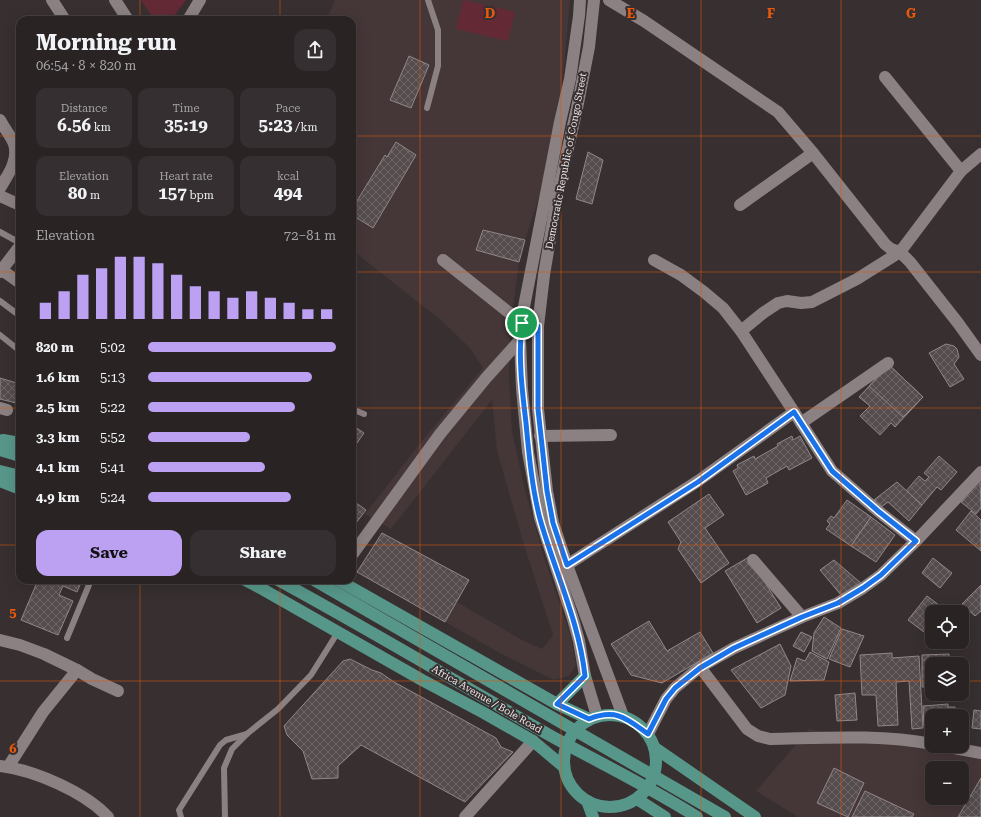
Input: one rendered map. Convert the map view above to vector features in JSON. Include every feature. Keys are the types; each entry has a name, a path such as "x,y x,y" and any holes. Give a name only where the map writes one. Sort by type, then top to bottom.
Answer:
{"main road":[{"path":"0,441 3,440 16,442"},
{"path":"0,450 16,455"},
{"path":"0,471 16,475"},
{"path":"0,481 16,487"},
{"path":"252,584 533,741 564,766"},
{"name":"Africa Avenue / Bole Road","path":"285,584 552,736 669,799 696,817"},
{"name":"Africa Avenue / Bole Road","path":"321,584 725,817"},
{"path":"345,584 557,704 591,719"},
{"path":"557,704 585,676"},
{"path":"631,803 650,784 655,772 657,760 655,748 648,734 623,716 610,714 591,719 575,733 567,746 564,766 573,790 587,801 598,806 610,807 631,803 665,817"},
{"path":"655,748 755,817"},
{"path":"587,801 593,817"}],"street":[{"path":"52,0 62,16"},
{"path":"116,0 126,16"},
{"path":"190,16 200,0"},
{"name":"Democratic Republic of Congo Street","path":"580,0 570,79 560,122 523,312 520,340 522,389 528,452 540,518 579,641 591,719"},
{"name":"Democratic Republic of Congo Street","path":"594,0 589,47 579,101 557,197 544,275 538,326 538,409 547,491 553,523 595,639 602,663 623,716"},
{"path":"609,0 644,21 778,112 814,153 885,244 891,249 900,252 910,262 981,355"},
{"path":"885,77 961,171"},
{"path":"0,120 14,144 16,153 12,169 0,188"},
{"path":"740,205 814,153"},
{"path":"741,331 778,303 787,301 801,303 812,302 857,279 900,252 961,171 981,154"},
{"path":"0,196 16,203"},
{"path":"16,250 1,271 16,280"},
{"path":"442,260 522,323 538,326"},
{"path":"654,260 681,275 723,308 741,331 832,471 878,511 916,541"},
{"path":"356,550 440,434 486,378 520,340"},
{"path":"801,424 888,363"},
{"path":"567,565 698,482 794,412"},
{"path":"540,436 611,435"},
{"path":"648,734 666,699 675,688 700,668 734,648 802,617 838,603 863,588 881,575 916,541 981,472"},
{"path":"753,560 802,617"},
{"path":"579,641 595,639"},
{"path":"0,640 44,654 118,691"},
{"path":"700,668 746,729 758,736 770,739 874,738 925,742"},
{"path":"77,670 43,712 4,767 36,775 82,795 108,817"},
{"path":"465,817 533,741"},
{"path":"969,751 981,753"}],"lane":[{"path":"427,108 438,66 438,30 428,0"},
{"path":"0,232 16,242"},
{"path":"0,301 16,313"},
{"path":"0,335 16,348"},
{"path":"356,411 364,414"},
{"path":"67,638 89,584"},
{"path":"225,817 224,768 232,749 278,709 311,675 338,632"},
{"path":"181,817 179,810 220,745 226,740 248,734"}],"shaded area":[{"path":"141,0 186,0 174,16 151,16"},
{"path":"335,0 570,0 561,98 540,194 519,262 510,331 509,376 512,431 523,482 543,554 571,637 576,666 569,676 554,680 498,652 445,622 457,602 522,640 542,649 553,635 524,545 497,451 492,400 391,529 365,514 425,437 483,368 470,348 443,322 356,253 356,16 328,16"},
{"path":"463,0 515,12 508,41 456,29"},
{"path":"809,729 925,749 925,753 947,753 981,759 981,817 798,817 756,791"}],"building":[{"path":"409,56 429,65 411,108 390,100"},
{"path":"396,142 416,155 373,228 356,217 356,202 385,155 387,157"},
{"path":"588,152 603,160 592,204 576,199"},
{"path":"483,230 525,240 519,262 476,250"},
{"path":"946,344 954,346 957,349 959,357 954,364 964,379 950,387 929,353"},
{"path":"889,365 923,397 895,427 891,423 880,435 860,416 870,406 859,397"},
{"path":"889,365 923,397 903,417 869,386"},
{"path":"0,378 16,383 16,403 0,399"},
{"path":"356,428 364,433 356,444"},
{"path":"792,436 793,440 800,436 812,458 789,470 787,466 766,478 768,483 746,495 733,471 738,468 737,465 754,456 755,459"},
{"path":"939,456 957,472 941,490 937,487 922,505 906,491 919,476 925,481 929,477 924,473"},
{"path":"980,480 981,508 976,514 961,502"},
{"path":"897,482 922,505 909,521 888,502 881,507 874,500"},
{"path":"709,494 724,515 705,528 729,563 701,583 678,549 681,542 668,522"},
{"path":"847,500 871,517 851,546 826,529 830,524 827,521 831,516 834,518"},
{"path":"356,503 366,510 356,523"},
{"path":"971,511 981,520 981,551 956,530"},
{"path":"871,517 895,535 876,562 851,546"},
{"path":"382,533 469,580 445,622 357,572"},
{"path":"749,557 781,608 757,623 725,571"},
{"path":"933,558 952,573 940,588 922,573"},
{"path":"834,560 862,584 841,595 820,570"},
{"path":"36,584 80,584 77,592 63,586 59,595 73,601 58,635 21,620"},
{"path":"981,585 981,611 975,616 969,610 969,605 962,604"},
{"path":"927,596 939,605 925,605 925,633 908,620"},
{"path":"824,617 841,628 827,659 812,651 814,633"},
{"path":"649,621 667,651 700,632 713,653 662,683 631,675 611,644"},
{"path":"842,629 864,636 850,667 829,659"},
{"path":"801,632 812,637 804,652 793,646"},
{"path":"780,644 791,666 785,695 761,708 731,670"},
{"path":"810,652 829,662 824,680 790,681 797,658 805,661"},
{"path":"892,653 892,658 919,656 923,728 912,729 909,681 896,682 898,725 878,726 876,695 862,695 860,655"},
{"path":"949,654 949,657 925,657 925,687 922,687 922,655"},
{"path":"350,659 381,673 394,682 496,738 501,747 513,752 465,802 361,745 338,766 338,778 312,779 303,751 287,735 284,726 343,661"},
{"path":"855,693 857,720 837,721 835,695"},
{"path":"948,704 948,707 955,707 955,709 925,709 924,726 923,706"},
{"path":"974,710 981,711 981,729 972,728"},
{"path":"834,768 864,783 848,817 817,803"},
{"path":"981,778 981,817 958,817 965,805 969,805 969,798"},
{"path":"865,791 914,814 912,817 852,817"}],"route":[{"path":"522,323 538,326 538,409 547,491 553,523 567,565 698,482 794,412 832,471 878,511 916,541 881,575 838,603 802,617 734,648 700,668 675,688 666,699 648,734 623,716 610,714 589,719 557,704 585,676 579,641 573,619 540,518 528,452 522,389 520,340 522,323"}]}
